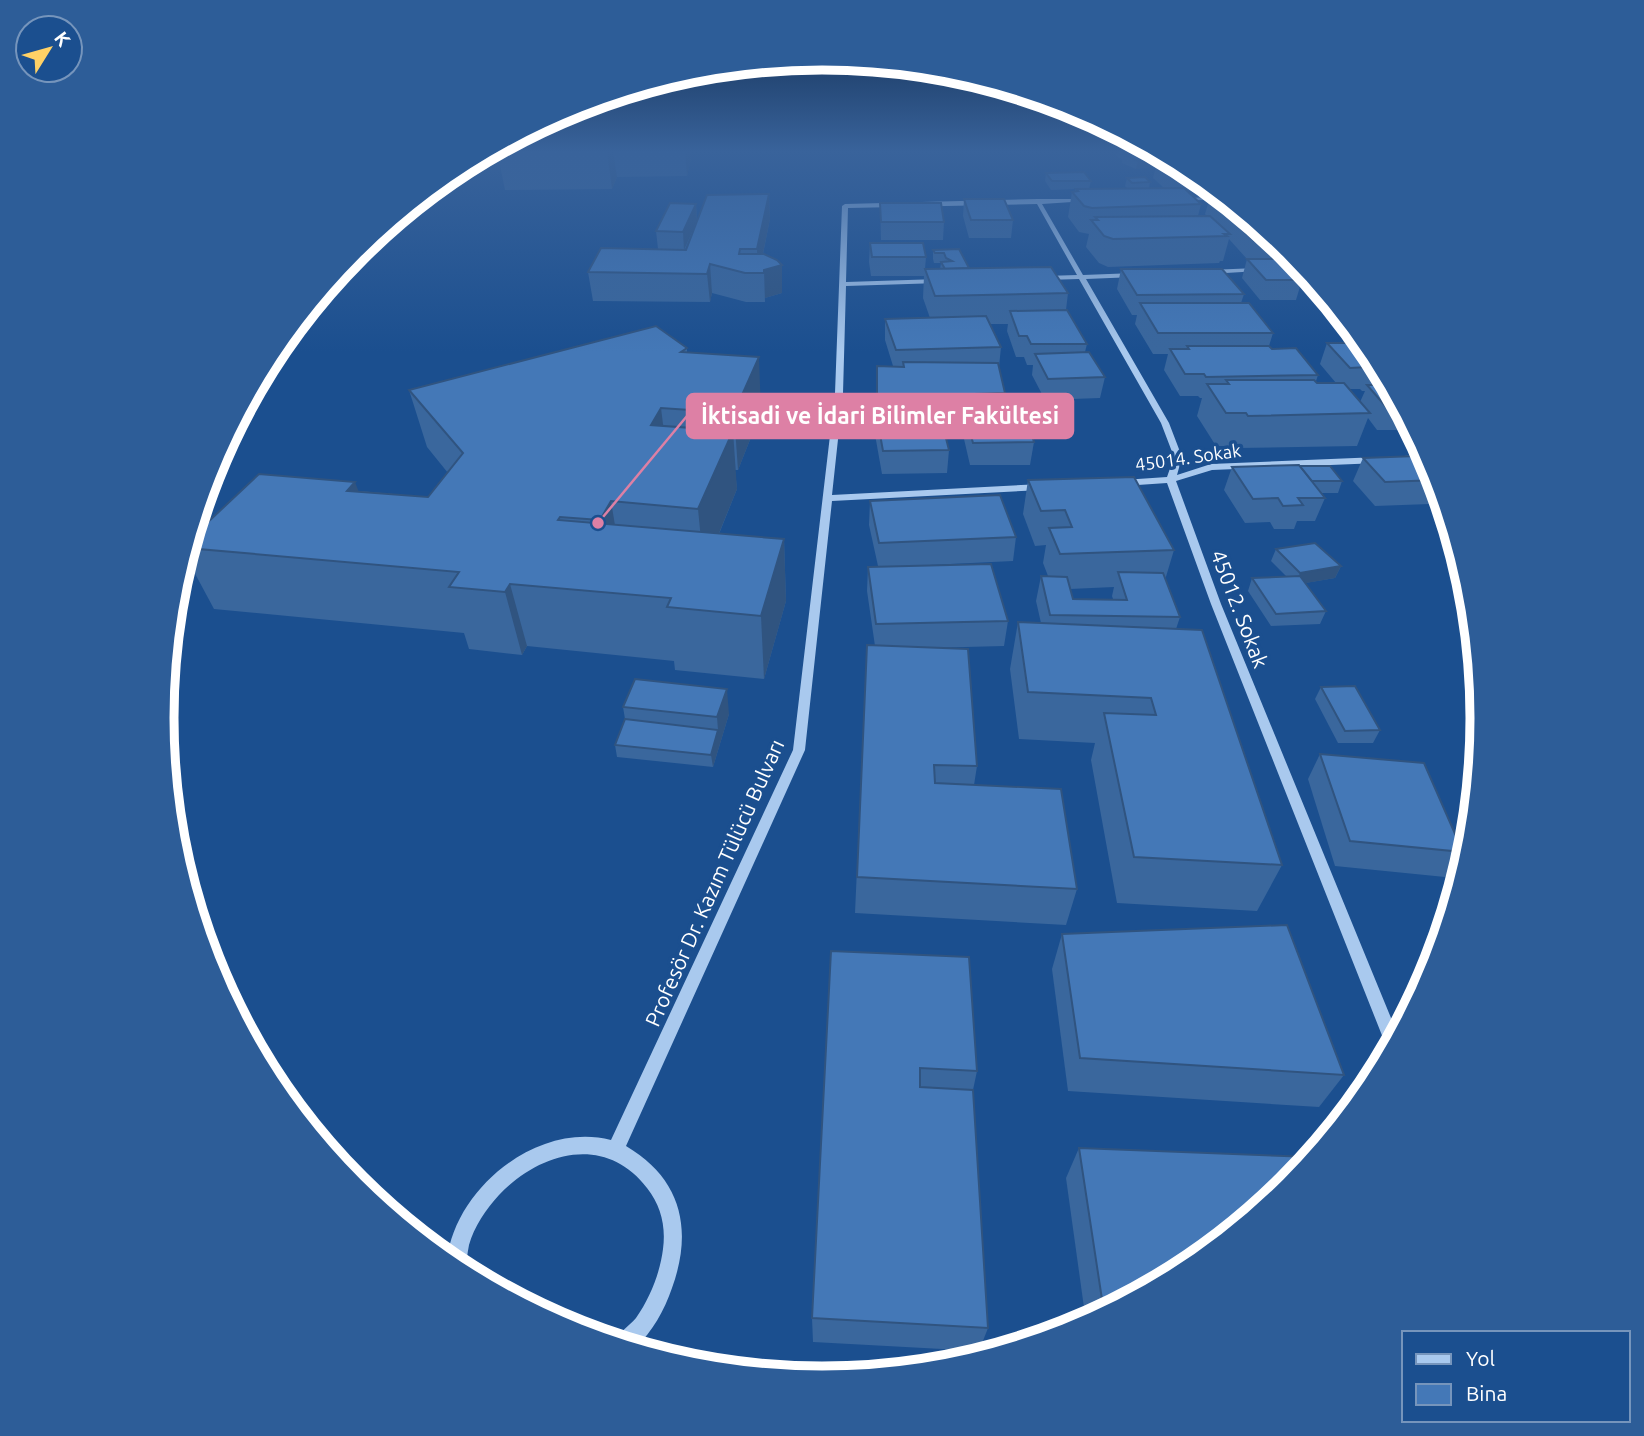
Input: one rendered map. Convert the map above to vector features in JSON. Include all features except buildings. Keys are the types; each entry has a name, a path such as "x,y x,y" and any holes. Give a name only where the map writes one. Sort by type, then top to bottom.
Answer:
{"street":[{"name":"Profesör Dr. Kazım Tülücü Bulvarı","path":"616,1149 799,750 839,393 845,218"},
{"name":"45012. Sokak","path":"1048,218 1165,424 1178,457 1171,480 1247,682 1388,1032"},
{"path":"1199,272 1288,269"},
{"path":"1041,278 1147,274"},
{"path":"842,284 948,281"},
{"name":"45014. Sokak","path":"1116,483 1171,480 1211,467 1416,459"},
{"path":"827,498 1047,487"},
{"path":"458,1254 469,1221 491,1189 520,1164 552,1149 585,1143 616,1149 643,1166 662,1192 673,1226 671,1264 657,1303 633,1338"}],"place":[{"name":"İktisadi ve İdari Bilimler Fakültesi","path":"598,523"}]}
